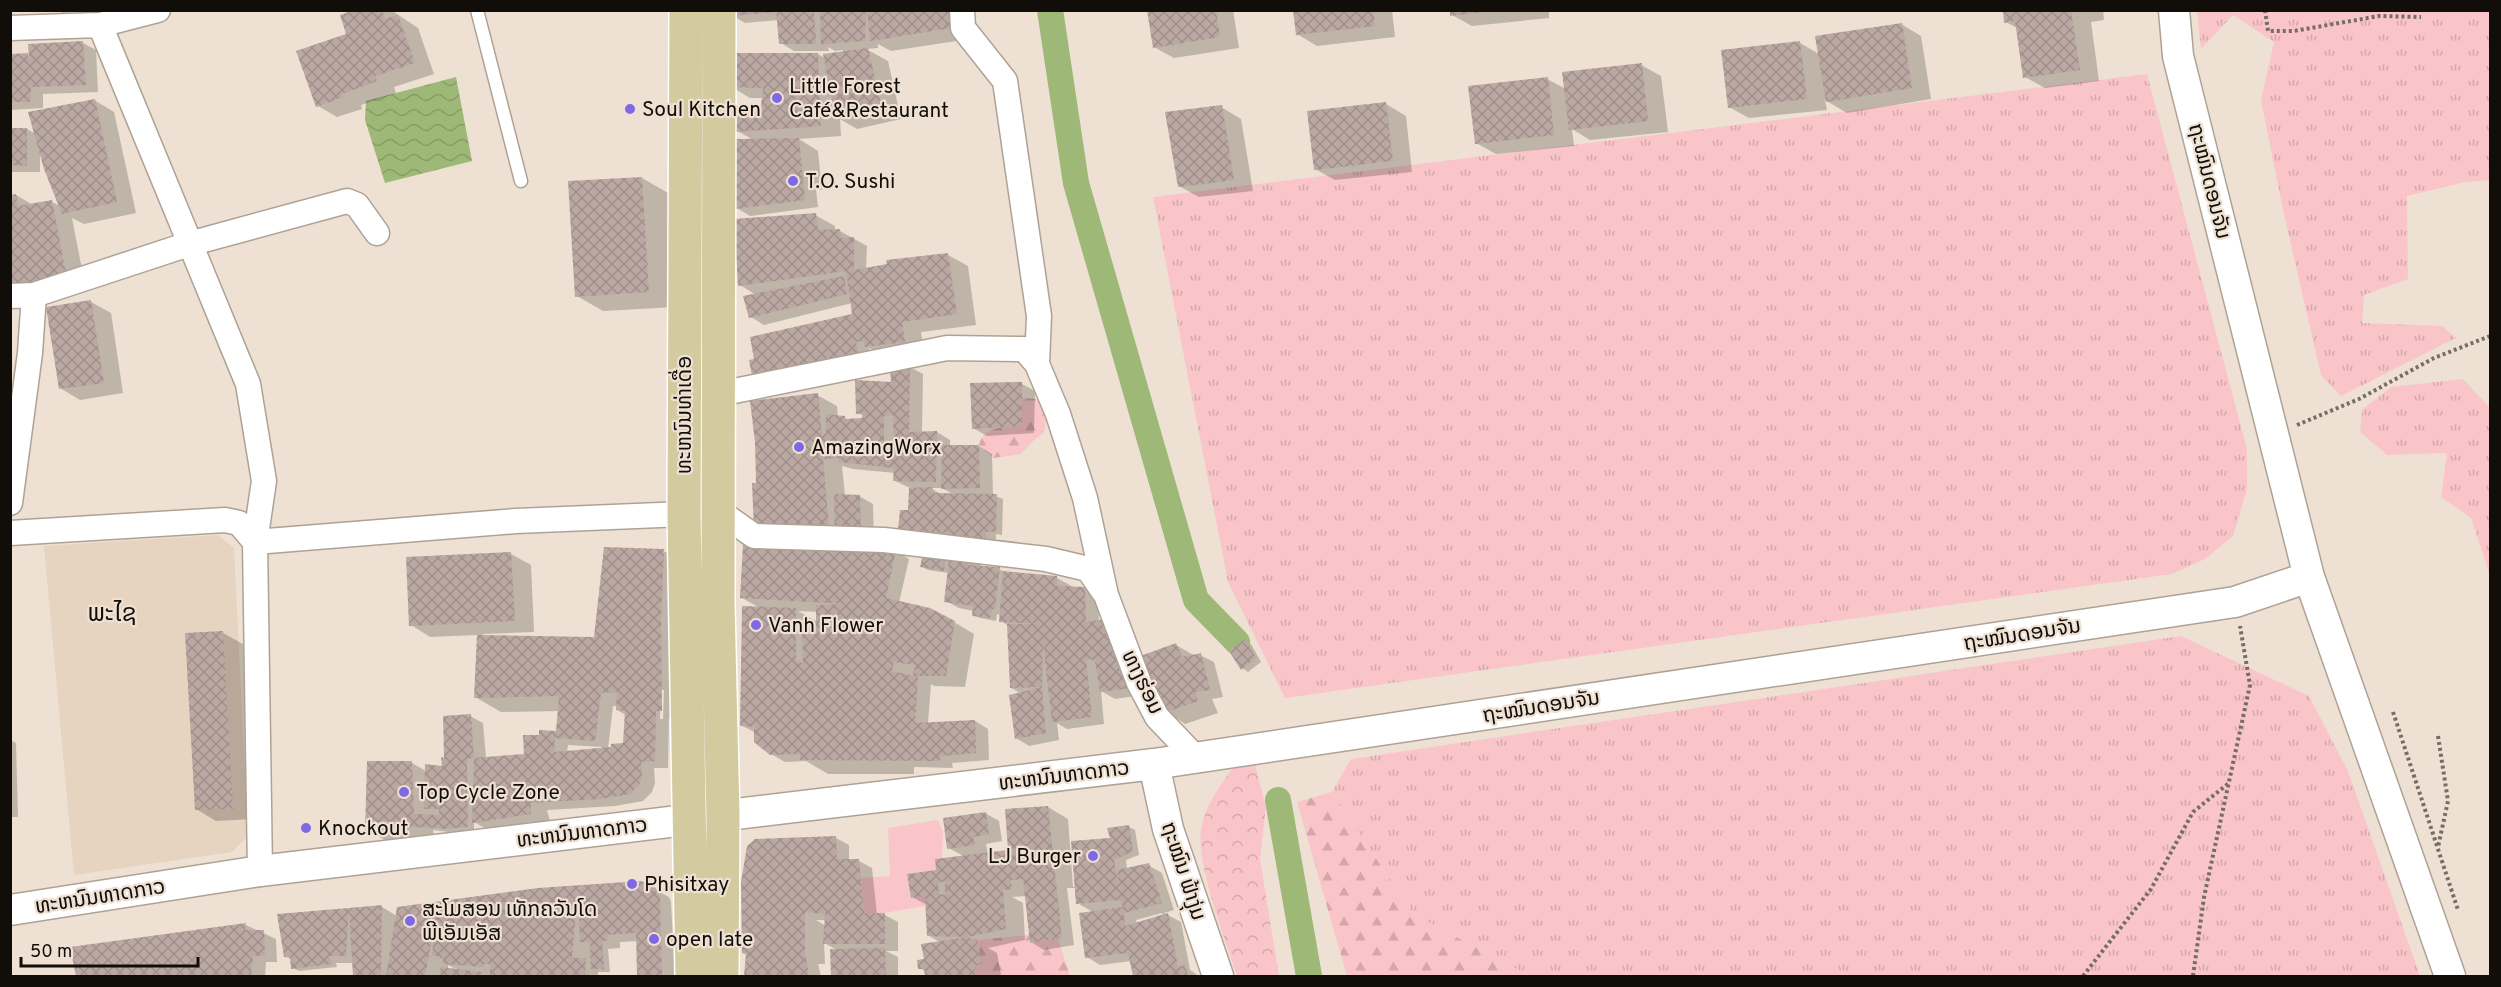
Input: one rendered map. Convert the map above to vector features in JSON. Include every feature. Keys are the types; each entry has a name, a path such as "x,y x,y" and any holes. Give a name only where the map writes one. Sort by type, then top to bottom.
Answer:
{"main road":[{"name":"ທະຫນົນທ່າເດື່ອ","path":"686,10 684,513 692,976"},
{"name":"ທະຫນົນທ່າເດື່ອ","path":"719,10 720,512 718,604 723,817 722,976"}],"street":[{"path":"10,28 100,25 158,10"},
{"path":"962,10 963,28 1005,81 1039,316 1037,364"},
{"name":"ຖະໝົນດອນຈັນ","path":"1154,764 2235,602 2309,577 2178,56 2174,10"},
{"path":"100,25 248,384 264,482 255,543 261,871"},
{"path":"10,503 30,353 22,295 189,244 347,201 357,205 377,233"},
{"path":"719,394 947,348 1024,350 1037,364 1058,414 1084,498 1106,595"},
{"path":"720,512 754,536 884,540 1046,559 1088,569 1106,595"},
{"path":"255,543 516,521 684,513"},
{"path":"10,533 225,520 239,523 255,543"},
{"path":"2309,577 2450,976"},
{"name":"ທາງຮ່ອມ","path":"1106,595 1143,692 1158,717 1196,758"},
{"name":"ທະຫນົນທາດກາວ","path":"10,910 261,871 1154,764"},
{"name":"ຖະໝົນ ຟ້າງຸ່ມ","path":"1154,764 1168,829 1218,976"}],"lane":[{"path":"477,10 521,181"}],"path":[{"path":"2265,10 2268,31 2294,31 2379,16 2421,17"},
{"path":"2274,434 2359,399 2434,358 2490,336"},
{"path":"2193,976 2204,897 2250,685 2235,602"},
{"path":"2393,712 2458,912"},
{"path":"2438,736 2448,801 2438,849"},
{"path":"2083,976 2151,889 2193,812 2229,783"}],"shaded area":[{"path":"218,535 234,548 248,836 232,852 74,875 44,546"}],"green space":[{"path":"2197,11 2490,11 2490,180 2465,182 2407,196 2408,279 2364,295 2362,323 2442,326 2456,338 2341,396 2321,375 2283,210 2261,100 2274,42 2233,15 2201,49"},
{"path":"2147,74 2247,449 2247,489 2233,536 2205,559 2172,574 1285,698 1228,582 1153,197"},
{"path":"2463,379 2490,408 2490,575 2471,518 2441,497 2447,453 2387,455 2360,432 2362,410 2391,387"},
{"path":"1022,398 1037,399 1047,414 1044,433 1021,454 993,458 979,445 982,438 990,430 996,428 1021,426"},
{"path":"2181,636 2309,696 2348,771 2420,976 1530,976 1413,914 1332,792 1351,759"},
{"path":"1235,765 1255,765 1266,807 1260,859 1279,976 1237,976 1213,903 1203,863 1201,830 1203,821 1214,795"},
{"path":"1332,792 1413,914 1530,976 1347,976 1297,802"},
{"path":"938,820 943,832 942,858 935,859 936,870 907,874 911,898 925,896 925,906 885,913 864,913 861,878 890,876 888,828"},
{"path":"1029,935 1030,943 1058,939 1070,976 976,976 974,966 982,964 977,940"}],"water":[{"path":"456,77 472,161 385,183 365,120 366,101"}],"building":[{"path":"354,10 382,10 385,19 398,15 415,63 375,76 377,81 316,107 296,51 346,34 340,15"},
{"path":"730,10 775,10 776,12 731,16"},
{"path":"776,10 814,10 816,44 779,44"},
{"path":"820,10 866,10 865,41 821,44"},
{"path":"867,10 953,10 957,27 870,41"},
{"path":"1147,10 1216,10 1220,37 1153,48"},
{"path":"1293,10 1373,10 1375,26 1296,35"},
{"path":"1450,10 1483,10 1483,12 1450,16"},
{"path":"2003,10 2071,10 2080,70 2023,78 2015,21 2004,23"},
{"path":"1902,23 1912,88 1826,102 1815,36"},
{"path":"83,41 86,85 31,87 30,102 10,102 10,54 28,53 30,71 28,44"},
{"path":"1800,41 1807,99 1728,108 1721,50"},
{"path":"868,48 882,108 836,118 823,54"},
{"path":"731,53 818,53 821,126 736,132 735,108 761,106 763,88 728,87"},
{"path":"1642,63 1648,121 1569,130 1562,72"},
{"path":"1548,77 1554,135 1475,144 1468,86"},
{"path":"95,99 117,202 62,214 44,169 28,112"},
{"path":"1386,102 1393,161 1314,170 1307,111"},
{"path":"1222,105 1234,180 1178,187 1165,112"},
{"path":"10,128 27,128 27,166 10,165"},
{"path":"799,138 805,200 735,209 734,139"},
{"path":"642,177 649,292 575,297 568,181"},
{"path":"16,194 18,206 52,200 67,279 12,289 10,195"},
{"path":"816,213 818,230 840,229 841,238 854,237 854,270 887,264 886,260 948,253 957,314 902,322 905,342 865,347 863,341 856,342 859,356 753,381 749,360 754,359 750,337 852,314 846,271 738,286 734,219"},
{"path":"844,276 847,294 749,318 743,296"},
{"path":"91,300 104,383 59,389 46,307"},
{"path":"910,365 909,432 937,431 936,482 893,481 894,468 838,462 839,458 823,459 829,526 754,530 752,483 756,483 755,442 750,401 818,393 822,436 826,433 826,414 845,416 846,419 862,418 863,413 856,414 855,380 891,382 890,368","holes":["893,415 894,451 884,450 884,416"]},
{"path":"1022,382 1022,426 972,429 970,383"},
{"path":"942,445 979,445 980,488 941,489"},
{"path":"932,487 933,493 997,494 996,532 986,532 986,548 948,545 947,533 915,531 916,541 897,539 900,510 908,510 909,488"},
{"path":"834,494 860,495 861,537 835,535"},
{"path":"743,544 896,550 886,598 930,608 955,621 946,676 914,676 918,677 915,723 975,720 976,753 940,756 940,761 800,760 800,754 770,755 754,742 754,727 740,726 742,606 796,608 796,661 803,663 802,626 816,627 816,605 847,604 740,598","holes":["894,662 915,665 913,676 892,671"]},
{"path":"604,547 664,549 661,618 662,711 656,711 655,761 641,762 642,775 639,785 630,794 600,799 531,803 531,814 472,823 474,758 524,754 523,735 539,735 539,730 556,731 559,696 474,698 477,635 594,637","holes":["617,692 616,710 625,711 623,743 611,744 611,747 554,752 555,738 595,741 601,693"]},
{"path":"950,551 968,554 968,565 1000,567 995,609 992,609 990,618 972,616 973,606 944,602"},
{"path":"511,552 515,621 409,626 406,557"},
{"path":"923,553 946,554 944,571 920,567"},
{"path":"1003,571 1057,576 1057,586 1085,587 1086,622 1107,619 1130,688 1100,692 1095,661 1086,660 1092,717 1052,722 1043,643 1042,687 1010,688 1007,624 1041,624 999,622"},
{"path":"223,631 233,809 195,810 185,633"},
{"path":"1245,639 1256,658 1241,670 1229,651"},
{"path":"1176,643 1182,657 1201,653 1210,690 1195,692 1198,701 1164,713 1157,691 1149,694 1135,658"},
{"path":"1042,687 1046,733 1015,739 1009,695"},
{"path":"471,714 474,758 467,759 468,827 441,829 414,827 365,831 367,761 412,761 414,814 439,815 439,809 424,809 425,764 442,766 441,757 444,758 443,716"},
{"path":"1048,806 1062,938 1030,943 1023,879 1011,880 1012,889 1003,890 1006,929 967,937 927,936 925,896 911,898 907,874 936,870 935,859 1008,850 1005,809","holes":["945,881 945,895 939,894 938,883"]},
{"path":"986,812 989,834 973,837 975,845 947,849 943,818"},
{"path":"1129,825 1133,851 1114,860 1119,889 1117,870 1149,863 1162,903 1124,913 1125,926 1168,913 1178,967 1185,965 1188,976 1133,976 1128,953 1085,958 1079,913 1123,907 1120,900 1076,904 1071,841 1110,838 1107,828"},
{"path":"836,836 837,859 859,859 864,913 885,913 885,944 823,944 825,914 805,912 805,953 809,976 744,976 746,954 742,953 741,882 747,846 755,839"},
{"path":"641,881 656,888 660,898 662,976 637,976 636,933 607,935 607,941 602,941 604,969 591,969 590,942 580,942 578,887 572,958 586,958 585,976 490,976 490,964 484,964 484,967 443,964 443,958 432,955 435,922 425,976 386,976 397,907 538,888"},
{"path":"382,905 381,976 353,976 349,908"},
{"path":"349,908 346,956 329,956 332,964 291,969 290,957 284,957 277,914"},
{"path":"246,923 245,930 264,930 265,955 253,956 251,976 76,976 70,947"},
{"path":"967,937 977,940 982,964 974,966 976,976 925,976 924,969 918,969 917,960 924,959 921,944"},
{"path":"885,948 886,976 831,976 830,949"},
{"path":"441,967 481,972 481,976 439,976"}],"waterway":[{"path":"1050,10 1076,183 1196,600 1237,642"},
{"path":"1278,800 1309,976"}],"place":[{"name":"Little Forest Café&Restaurant","path":"777,98"},
{"name":"Soul Kitchen","path":"630,109"},
{"name":"T.O. Sushi","path":"793,181"},
{"name":"AmazingWorx","path":"799,447"},
{"name":"Vanh Flower","path":"756,625"},
{"name":"Top Cycle Zone","path":"404,792"},
{"name":"Knockout","path":"306,828"},
{"name":"LJ Burger","path":"1093,856"},
{"name":"Phisitxay","path":"632,884"},
{"name":"ສະໂມສອນ ເທັກຄວັນໂດ ພີເອັມເອັສ","path":"410,921"},
{"name":"open late","path":"654,939"}],"district":[{"name":"ພະໄຊ","path":"112,613"}]}
